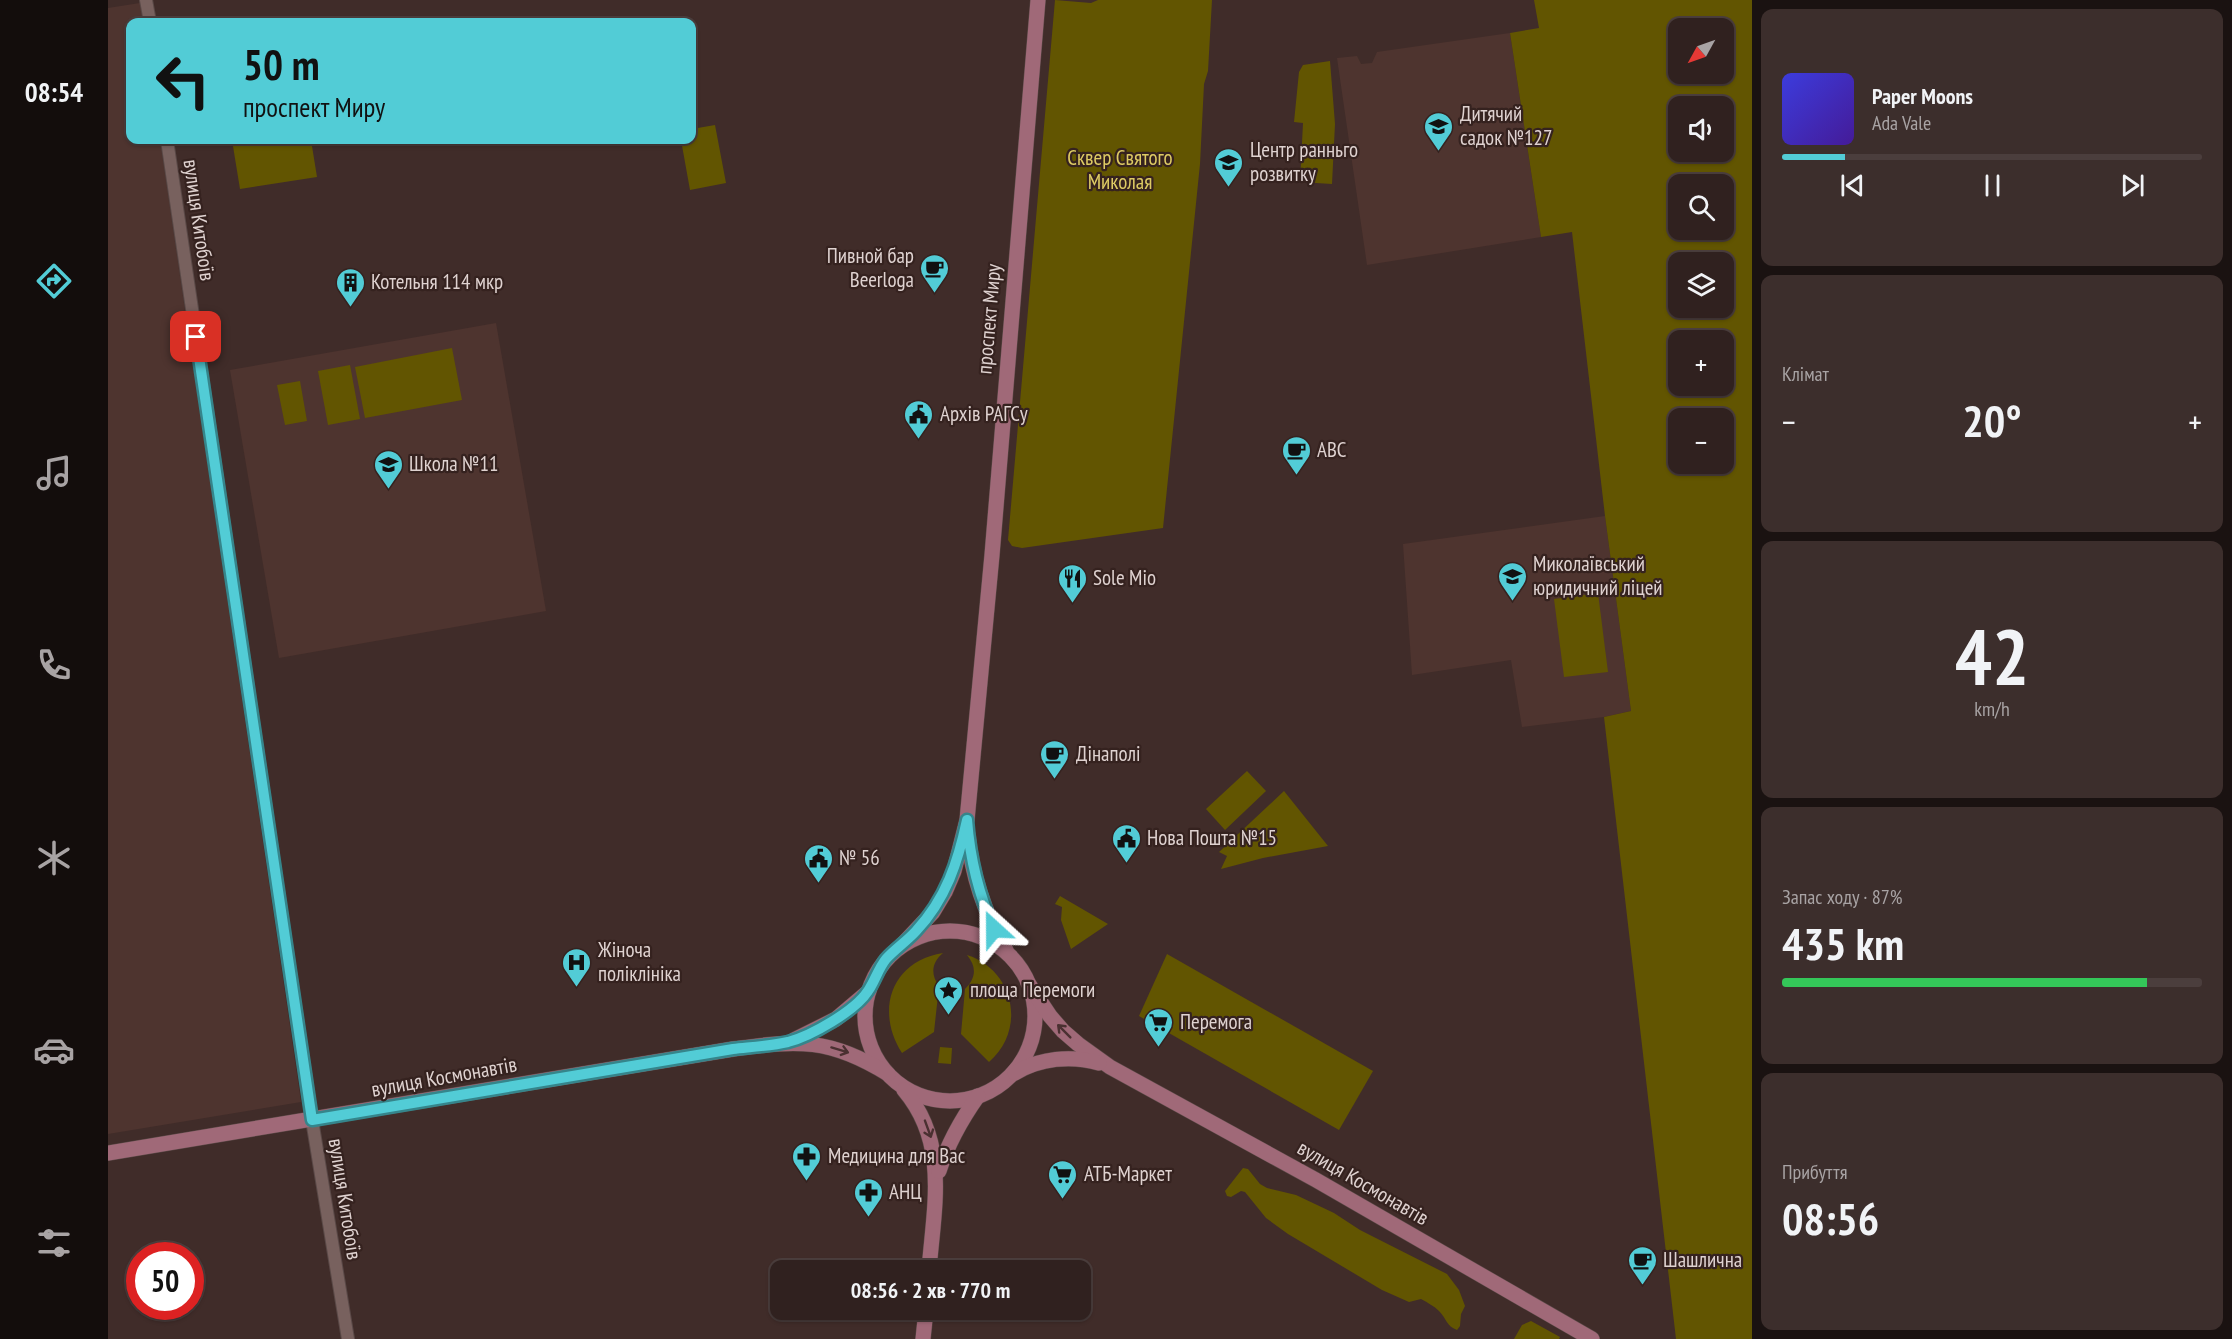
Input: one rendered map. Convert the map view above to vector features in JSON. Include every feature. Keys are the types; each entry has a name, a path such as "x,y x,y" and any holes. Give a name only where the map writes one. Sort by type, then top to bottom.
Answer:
{"main road":[{"name":"проспект Миру","path":"901,946 933,912 945,892 954,870 967,820 991,565 1038,0"},
{"name":"проспект Миру","path":"967,820 973,870 981,900 1010,956"},
{"path":"894,1079 917,1094 937,1100 958,1101 978,1096 999,1085 1011,1075 1025,1055 1033,1032 1034,1007 1028,983 1010,956 1001,948 980,937 957,932 922,936 901,946 881,966 869,991 865,1011 866,1030 876,1058 894,1079 913,1101 928,1129 935,1161 930,1260"},
{"name":"вулиця Космонавтів","path":"1028,983 1050,1016 1063,1030 1110,1067 1307,1174 1592,1339"},
{"name":"вулиця Космонавтів","path":"787,1042 823,1027 847,1011 869,991"},
{"name":"вулиця Космонавтів","path":"108,1153 733,1049 787,1042 810,1044 841,1051 870,1063 894,1079"},
{"name":"вулиця Космонавтів","path":"1011,1075 1052,1059 1082,1059 1110,1067"},
{"path":"935,1182 945,1151 978,1096"},
{"path":"923,1339 925,1320"}],"street":[{"path":"146,0 149,18"},
{"name":"вулиця Китобоїв","path":"168,144 312,1120 348,1339"}],"shaded area":[{"path":"140,3 142,18 126,18 126,144 161,144 301,1102 108,1134 108,8"},
{"name":"Дитячий садок №127","path":"1510,33 1541,237 1367,265 1337,58 1357,56 1361,64 1372,63 1377,52"},
{"name":"Школа №11","path":"496,323 546,611 279,658 230,370"},
{"name":"Миколаївський юридичний ліцей","path":"1605,516 1631,711 1604,717 1522,727 1511,660 1412,675 1403,544"}],"green space":[{"name":"Сквер Святого Миколая","path":"1055,0 1091,3 1098,0 1212,0 1208,71 1204,84 1200,164 1163,528 1022,548 1012,546 1008,540"},
{"path":"1534,0 1752,0 1752,1339 1676,1339 1604,717 1631,711 1605,516 1572,232 1541,237 1510,33 1539,28"},
{"path":"1330,61 1335,124 1332,184 1300,182 1303,123 1294,122 1299,72 1303,65"},
{"path":"715,125 726,183 690,190 682,144 696,144 696,128"},
{"path":"233,144 312,144 317,177 240,189"},
{"path":"452,348 462,400 365,418 355,367"},
{"path":"350,365 360,419 328,425 318,371"},
{"path":"300,381 307,421 285,425 277,385"},
{"path":"1598,593 1608,672 1564,677 1554,599"},
{"path":"1247,771 1266,791 1225,830 1206,809"},
{"path":"1284,791 1328,846 1263,858 1221,869 1227,856 1219,852"},
{"path":"1060,896 1108,924 1071,949 1061,920 1062,907 1055,904"},
{"path":"943,953 936,960 933,968 934,977 939,986 934,1032 902,1053 894,1037 890,1021 889,1005 893,990 900,977 911,966 925,958"},
{"path":"1167,954 1373,1071 1339,1130 1139,1016"},
{"path":"967,955 996,973 1005,987 1010,1002 1011,1018 1008,1033 1001,1049 989,1062 961,1034 965,989 974,972"},
{"path":"940,1047 952,1048 951,1064 938,1063"},
{"path":"1243,1168 1248,1169 1260,1184 1267,1188 1296,1195 1334,1213 1360,1230 1447,1274 1459,1290 1465,1306 1461,1314 1460,1326 1457,1330 1453,1328 1437,1309 1421,1299 1409,1302 1382,1290 1288,1234 1266,1218 1245,1192 1241,1191 1231,1197 1227,1196 1225,1191"},
{"path":"1531,1321 1560,1337 1559,1339 1514,1339 1522,1325"}],"place":[{"name":"Дитячий садок №127","path":"1439,152"},
{"name":"Центр ранньго розвитку","path":"1229,188"},
{"name":"Пивной бар Beerloga","path":"935,294"},
{"name":"Котельня 114 мкр","path":"350,308"},
{"name":"Архів РАГСу","path":"919,440"},
{"name":"ABC","path":"1296,476"},
{"name":"Школа №11","path":"388,490"},
{"name":"Миколаївський юридичний ліцей","path":"1512,602"},
{"name":"Sole Mio","path":"1072,604"},
{"name":"Дінаполі","path":"1055,780"},
{"name":"Нова Пошта №15","path":"1126,864"},
{"name":"№ 56","path":"818,884"},
{"name":"Жіноча поліклініка","path":"577,988"},
{"name":"площа Перемоги","path":"949,1016"},
{"name":"Перемога","path":"1159,1048"},
{"name":"Медицина для Вас","path":"807,1182"},
{"name":"АТБ-Маркет","path":"1063,1200"},
{"name":"АНЦ","path":"868,1218"},
{"name":"Шашлична","path":"1642,1286"}],"route":[{"path":"196,337 312,1120 733,1049 787,1042 810,1033 836,1019 869,991 876,974 887,959 933,912 954,870 967,820 973,870 981,900 994,929"}]}
